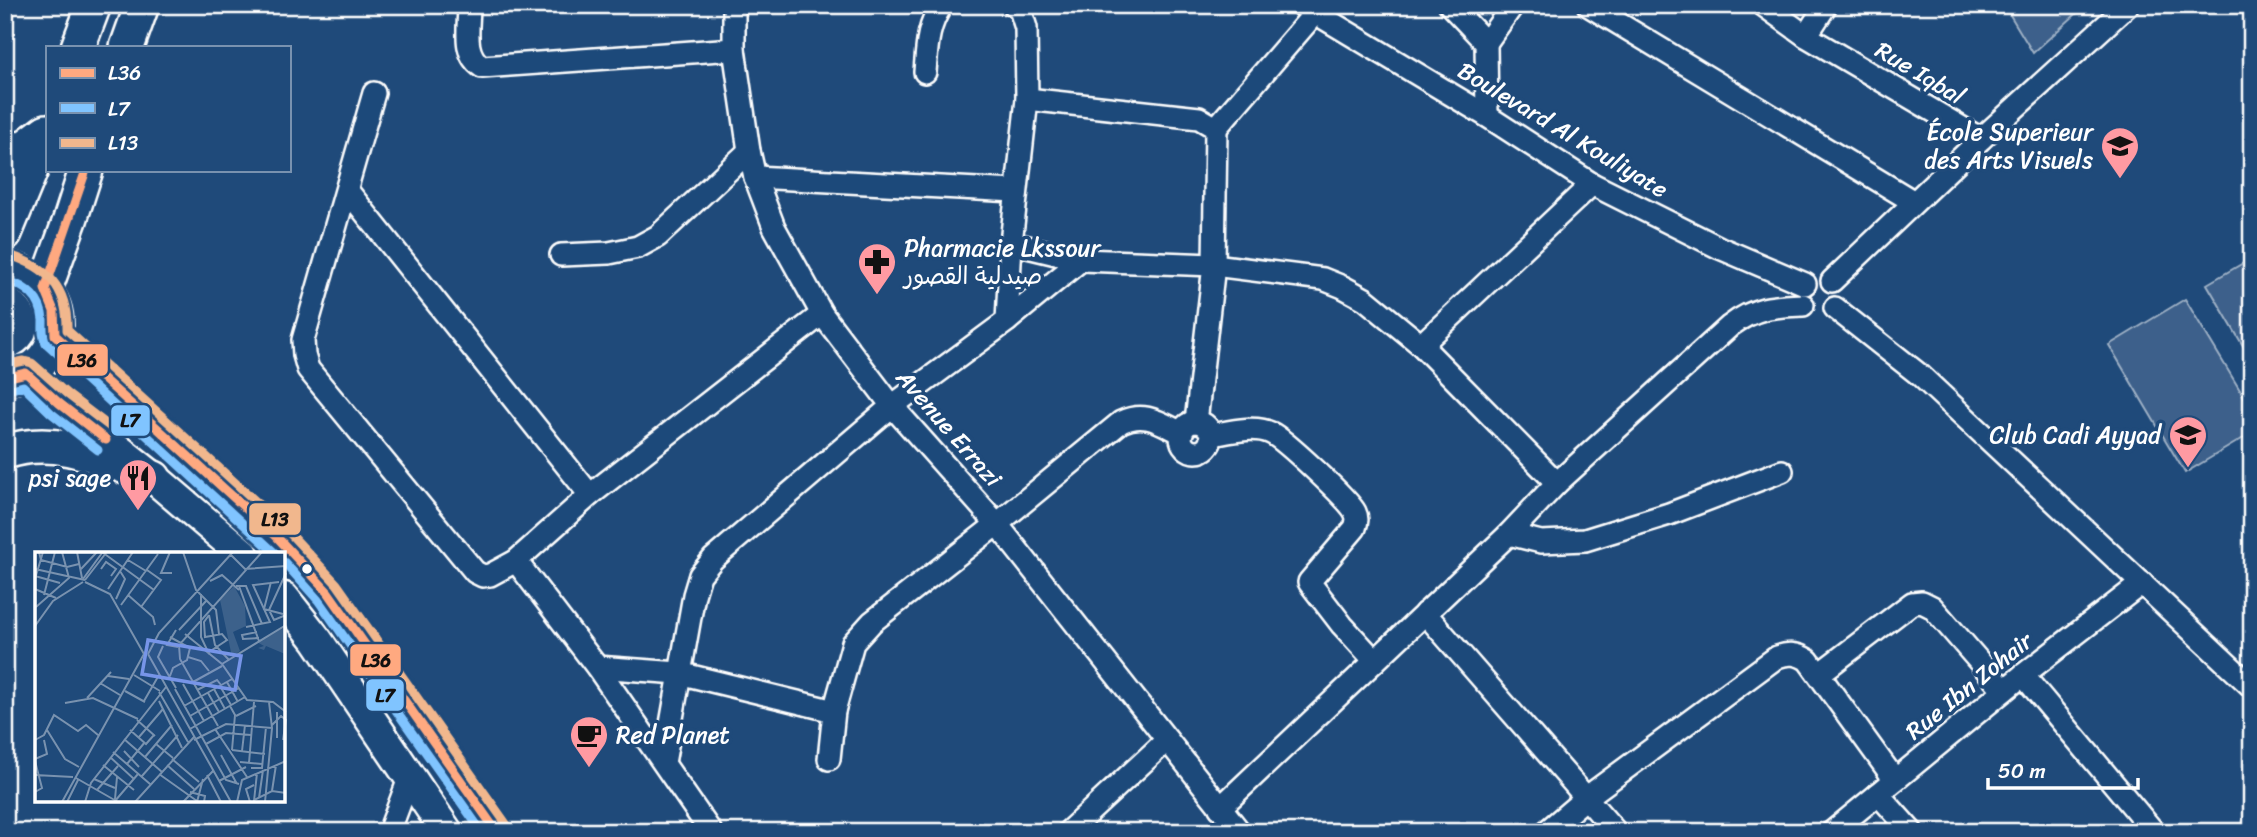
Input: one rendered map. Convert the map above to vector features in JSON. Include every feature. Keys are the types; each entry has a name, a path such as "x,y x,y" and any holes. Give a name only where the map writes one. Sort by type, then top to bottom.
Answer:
{"main road":[{"path":"78,46 94,5"},
{"path":"127,46 142,5"},
{"path":"5,162 46,132"},
{"path":"5,233 46,133"},
{"path":"45,289 85,172"},
{"path":"5,267 34,278 45,289 53,303 56,319 55,335 49,350 39,363 11,379"},
{"path":"55,335 276,536 328,592 497,832"},
{"path":"11,379 59,403 154,478 241,552"},
{"path":"5,452 30,445 58,445 154,478"},
{"path":"285,599 317,640 447,832"}],"street":[{"path":"468,5 469,52 473,61 482,67 734,49"},
{"name":"Avenue Errazi","path":"734,5 734,49 755,177 774,227 822,314 892,406 997,524 1229,823"},
{"path":"925,72 931,23 942,5"},
{"path":"1007,321 1015,191 1027,99 1027,28 1020,9 1014,5"},
{"path":"1450,5 1486,43"},
{"path":"1486,117 1486,43 1513,5"},
{"path":"1588,5 1914,202"},
{"name":"Rue Iqbal","path":"1763,5 1806,36 1981,139"},
{"path":"1806,36 1826,5"},
{"path":"1832,281 2127,5"},
{"path":"1197,430 1214,265 1216,128 1308,9"},
{"name":"Boulevard Al Kouliyate","path":"1308,9 1592,184 1720,248 1804,294"},
{"path":"374,93 303,340 304,355 308,369 475,572 483,576 491,575 516,561 590,495 822,314"},
{"path":"1027,99 1199,118 1216,128"},
{"path":"561,255 610,253 638,247 658,236 749,151"},
{"path":"755,177 1015,191"},
{"path":"1421,345 1592,184"},
{"path":"347,190 590,495"},
{"path":"1011,243 1081,260 1214,265 1324,279 1365,299 1421,345 1557,483"},
{"path":"664,763 694,595 700,575 713,559 892,406 1007,321 1081,260"},
{"path":"1229,823 1375,661 1509,534 1557,483 1743,316 1804,294 1818,277 1832,281 1839,294 1835,308 1829,313 1814,314 1804,294"},
{"path":"1835,308 1921,376 2252,687"},
{"path":"829,758 834,711 853,642 872,622 1121,422 1133,417 1147,417 1197,430 1256,430 1271,433 1340,493 1354,510 1357,518 1355,528 1309,582 1342,625 1375,661"},
{"path":"1509,534 1541,542 1585,540 1669,514 1782,471"},
{"path":"516,561 597,667 711,832"},
{"name":"Rue Ibn Zohair","path":"1832,832 2023,674 2142,583"},
{"path":"1819,674 1912,603 1922,602 1932,607 2004,690"},
{"path":"1424,613 1616,832"},
{"path":"1546,832 1587,797 1777,657 1789,653 1808,660 1895,780"},
{"path":"597,667 679,673 834,711"},
{"path":"2023,674 2154,832"},
{"path":"1068,832 1167,740"},
{"path":"389,832 410,776"},
{"path":"1878,794 1912,832"}],"shaded area":[{"path":"2004,5 2086,5 2033,53"},
{"path":"2252,258 2252,361 2207,284"},
{"path":"2185,299 2252,410 2252,433 2185,473 2109,345"}],"transit line":[{"name":"L36","path":"85,172 45,289 54,311 55,335 276,536 328,592 497,832"},
{"name":"L13","path":"9,255 34,266 53,281 64,302 67,330 284,527 337,584 507,825"},
{"name":"L7","path":"5,280 26,289 36,299 42,312 46,343 274,552"},
{"name":"L13","path":"5,365 24,361 32,363 114,430"},
{"name":"L36","path":"5,378 26,373 106,440"},
{"name":"L7","path":"8,390 23,386 51,413 98,450"},
{"name":"L7","path":"285,563 318,600 482,832"}],"place":[{"name":"École Superieur des Arts Visuels","path":"2120,180"},
{"name":"Pharmacie Lkssour صيدلية القصور","path":"877,296"},
{"name":"Club Cadi Ayyad","path":"2188,469"},
{"name":"psi sage","path":"138,512"},
{"name":"Red Planet","path":"589,769"}]}
